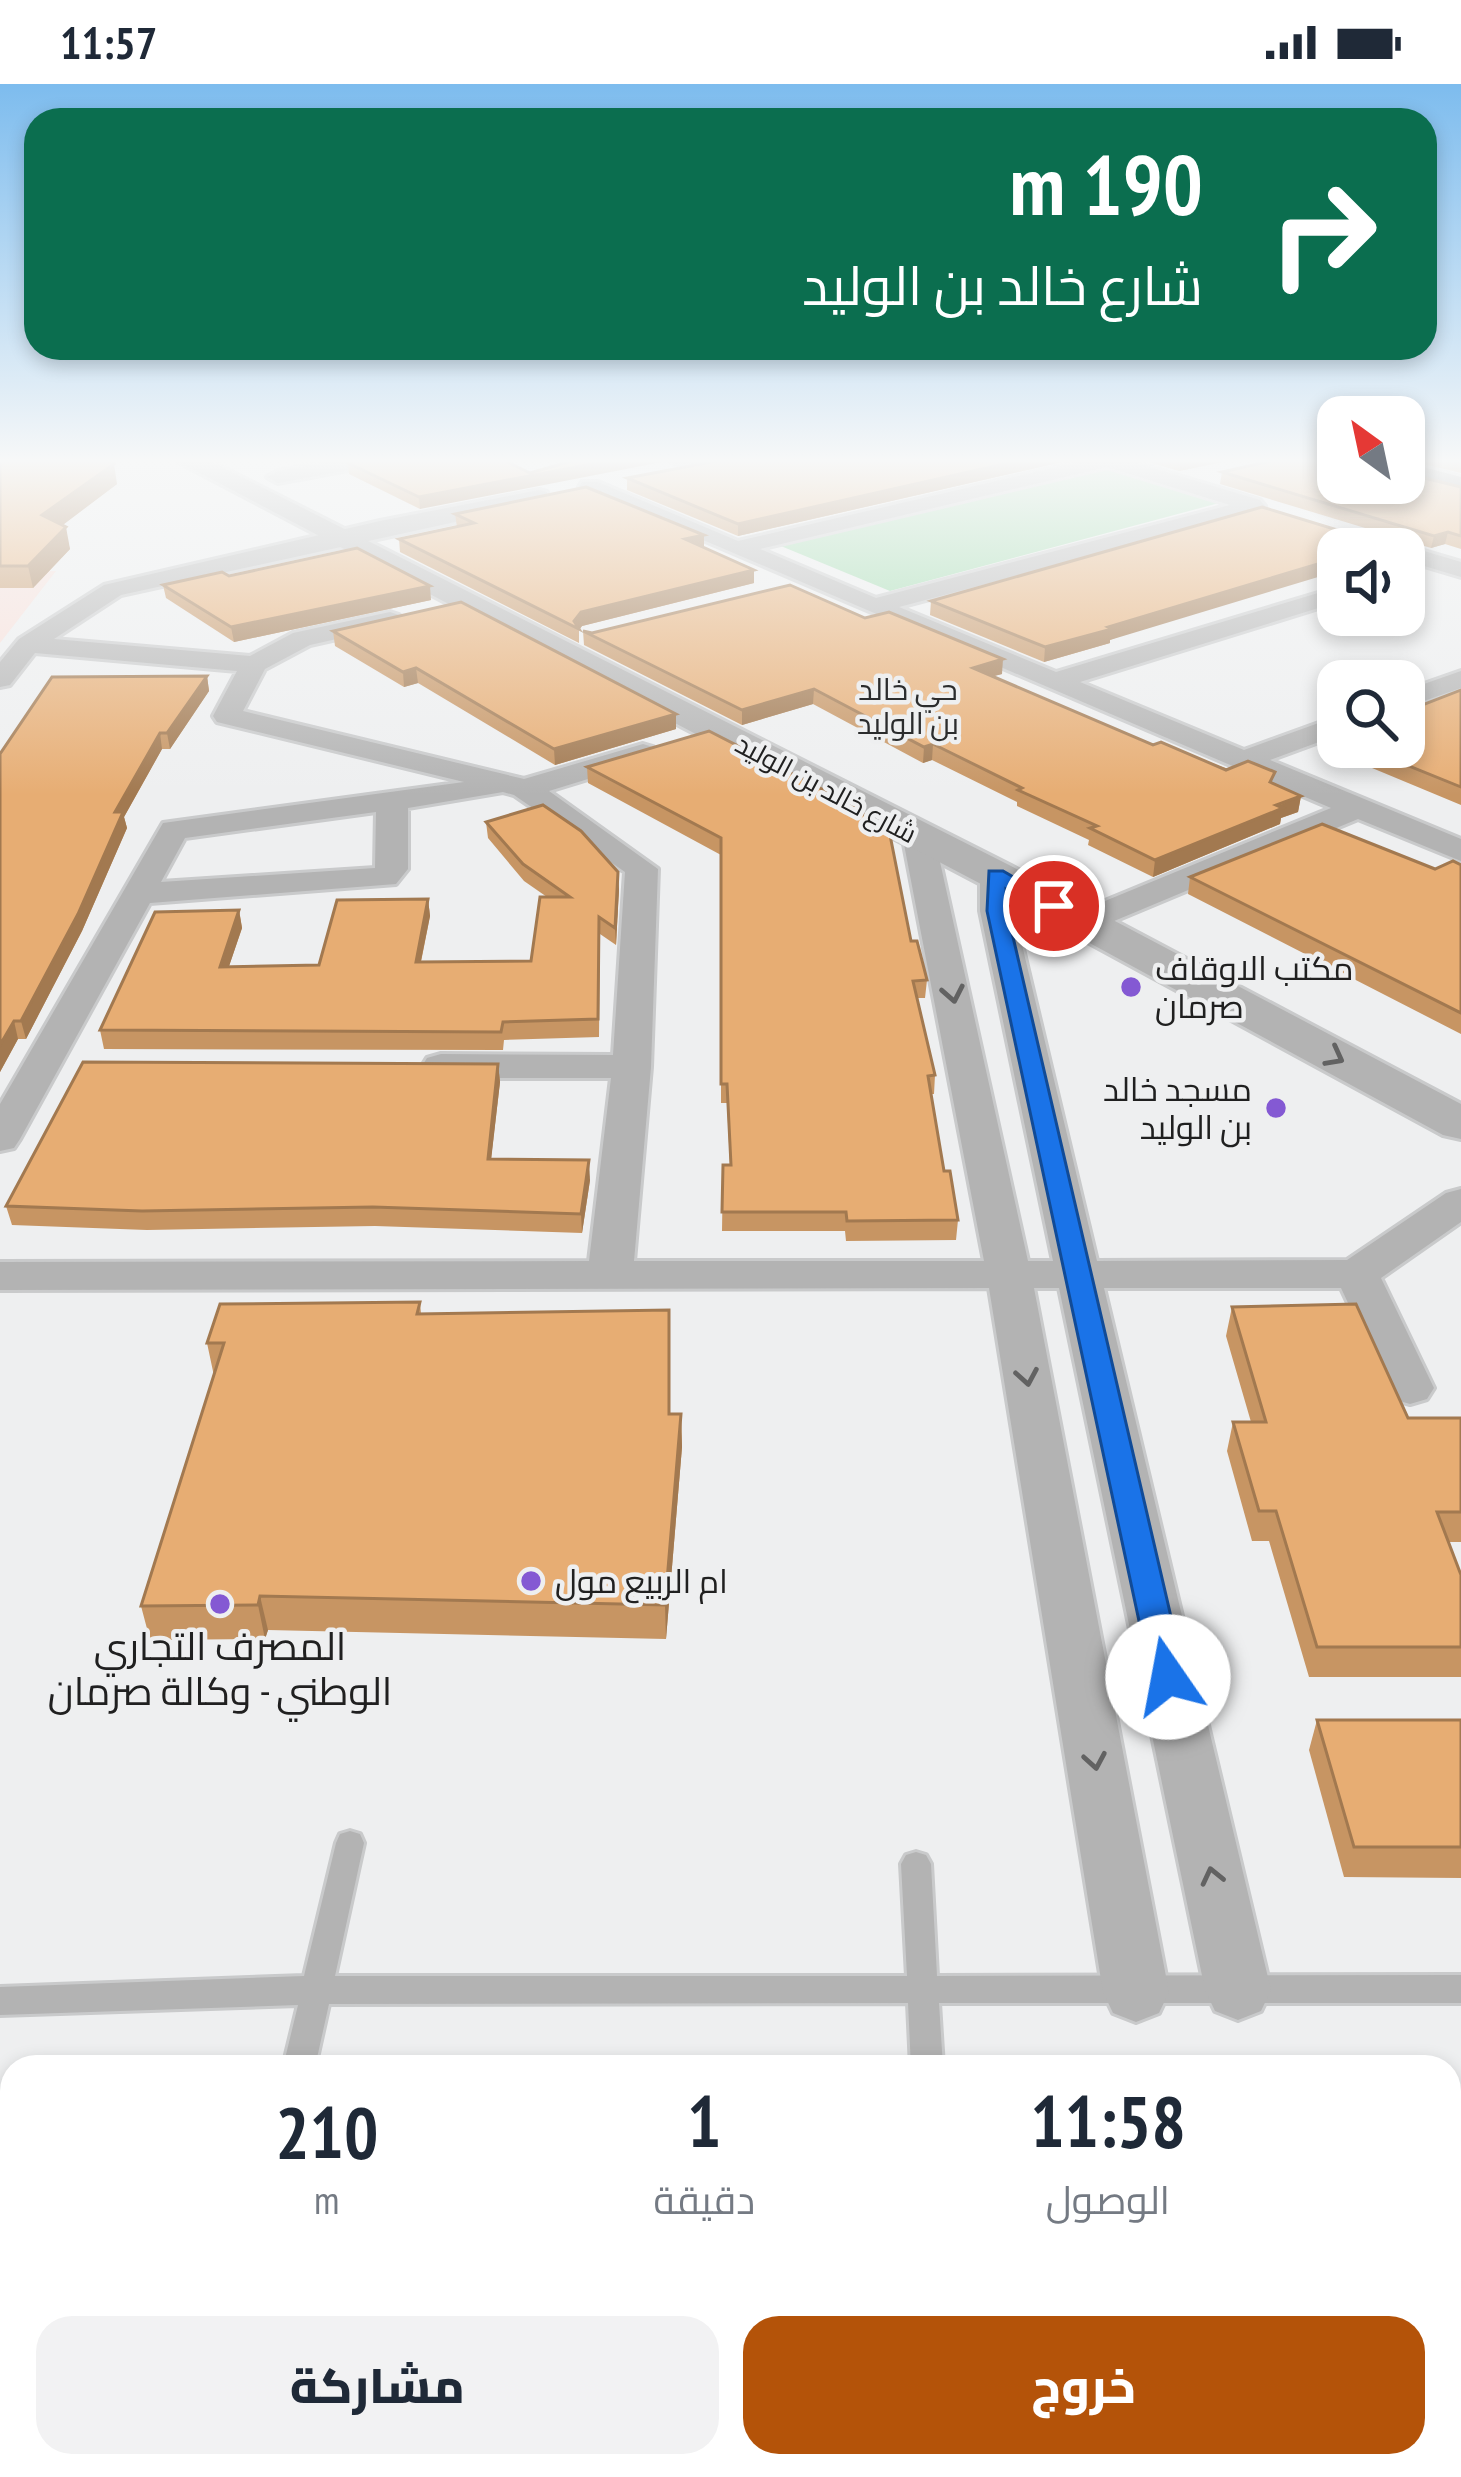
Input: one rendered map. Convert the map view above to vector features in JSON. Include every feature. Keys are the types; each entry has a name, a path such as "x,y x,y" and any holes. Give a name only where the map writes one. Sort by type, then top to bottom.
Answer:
{"street":[{"path":"0,679 28,645 113,590 191,572"},
{"name":"شارع خالد بن الوليد","path":"408,572 919,838 996,893 1083,922 1461,1124"},
{"name":"شارع خالد بن الوليد","path":"467,572 1172,926"},
{"path":"792,572 1461,851"},
{"path":"874,606 1012,572"},
{"path":"770,592 814,581"},
{"path":"1055,681 1317,600"},
{"path":"28,645 254,664 302,639 469,603"},
{"path":"254,664 229,718 518,787 642,868 632,1067 610,1275"},
{"path":"1425,692 1461,679"},
{"path":"0,1139 174,830 518,787 718,730"},
{"path":"1243,760 1317,732"},
{"path":"137,894 384,877 392,869 392,804"},
{"path":"1083,922 1357,808"},
{"path":"919,838 1010,1275 1136,1992"},
{"path":"936,910 996,893 1238,1990"},
{"path":"1316,1005 1461,1084"},
{"path":"42,1064 89,1064"},
{"path":"396,1066 632,1067"},
{"path":"0,1276 1357,1274 1461,1202"},
{"path":"1357,1274 1410,1388"}],"lane":[{"path":"302,2055 350,1844"},
{"path":"916,1864 927,2055"},
{"path":"0,2001 316,1990 1461,1989"}],"shaded area":[{"path":"0,572 55,572 0,643"}],"green space":[{"path":"843,572 962,572 890,591"}],"building":[{"path":"222,572 229,576 249,572 402,572 430,586 231,627 163,585"},
{"path":"464,572 747,572 581,612 574,621 579,629"},
{"path":"1034,572 1292,572 1108,627 1112,629 1045,647 931,601"},
{"path":"790,585 865,618 889,612 1003,659 973,668 1153,745 1161,742 1226,770 1248,761 1275,772 1270,782 1301,796 1276,805 1283,808 1155,860 1090,828 1097,826 1018,790 1022,788 933,744 924,747 814,689 742,710 583,631 592,633"},
{"path":"461,602 676,714 554,749 416,668 403,672 333,631"},
{"path":"207,676 167,733 160,733 115,812 123,812 78,914 21,1021 14,1021 0,1045 0,754 52,677"},
{"path":"1461,690 1461,787 1414,768 1425,768 1425,704"},
{"path":"709,731 851,804 890,835 911,941 917,941 927,980 913,981 935,1075 928,1076 944,1171 950,1171 958,1220 847,1221 846,1212 722,1212 723,1165 731,1165 727,1084 721,1084 721,838 587,767"},
{"path":"543,805 581,831 618,872 615,928 599,917 598,1019 503,1022 501,1032 100,1030 155,912 239,910 220,967 319,965 337,900 428,899 416,962 531,961 540,897 570,897 523,864 486,822"},
{"path":"1322,824 1435,869 1453,861 1461,865 1461,1013 1190,877"},
{"path":"83,1062 498,1064 488,1159 589,1160 581,1214 373,1207 142,1211 6,1206"},
{"path":"420,1302 417,1314 669,1310 669,1414 681,1414 665,1605 260,1596 258,1605 141,1606 224,1343 207,1343 220,1304"},
{"path":"1356,1304 1408,1418 1461,1418 1461,1512 1437,1512 1461,1575 1461,1647 1317,1647 1276,1511 1259,1511 1233,1422 1266,1422 1232,1307"},
{"path":"1317,1720 1461,1720 1461,1847 1354,1847"}],"place":[{"name":"مكتب الاوقاف صرمان","path":"1131,987"},
{"name":"مسجد خالد بن الوليد","path":"1276,1108"},
{"name":"ام الربيع مول","path":"531,1581"},
{"name":"المصرف التجاري الوطني - وكالة صرمان","path":"220,1604"}],"district":[{"name":"حي خالد بن الوليد","path":"908,707"}],"route":[{"path":"1054,906 996,875 997,911 1168,1677"}]}
